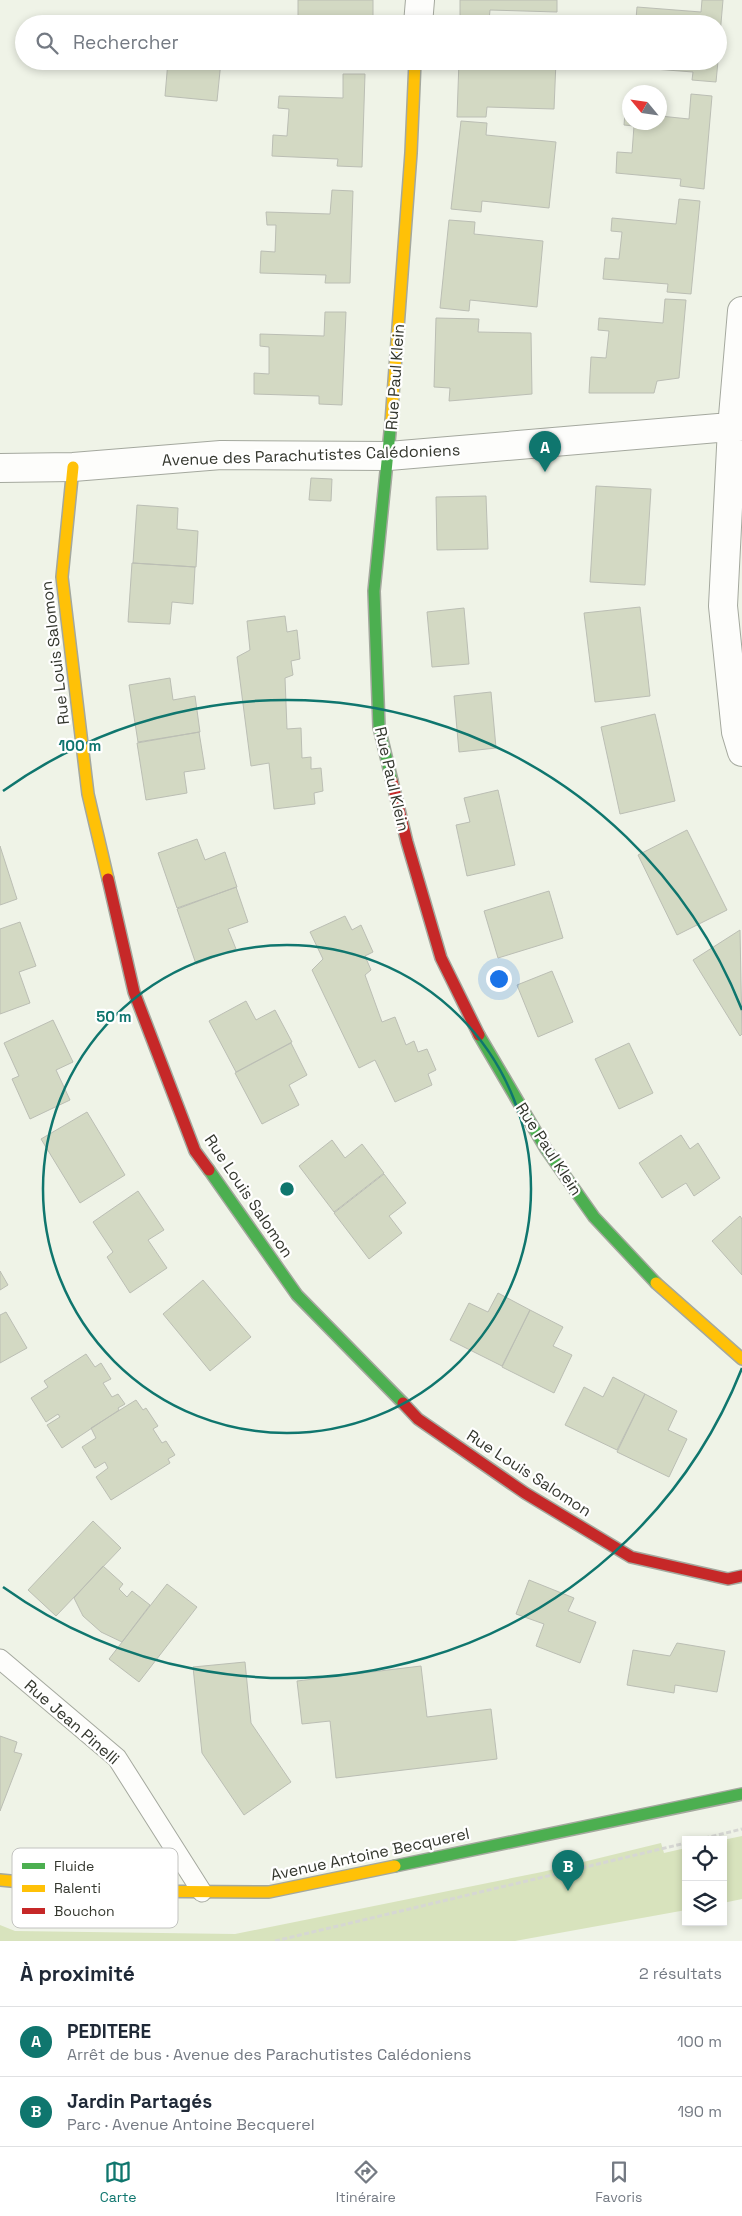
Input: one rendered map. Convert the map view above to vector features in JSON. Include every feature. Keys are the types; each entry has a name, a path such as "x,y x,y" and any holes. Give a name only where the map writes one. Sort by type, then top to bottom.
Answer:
{"street":[{"path":"419,15 420,0"},
{"name":"Rue Paul Klein","path":"415,70 411,163 389,456 374,591 379,726 407,842 441,958 484,1046 546,1149 594,1218 662,1289 742,1359"},
{"path":"742,311 737,427 723,606 736,732 742,752"},
{"name":"Avenue des Parachutistes Calédoniens","path":"0,468 73,467 221,455 389,456 737,427"},
{"name":"Rue Louis Salomon","path":"73,467 62,577 88,794 134,992 195,1151 297,1296 418,1419 525,1494 631,1557 728,1579 742,1576"},
{"name":"Avenue Antoine Becquerel","path":"178,1892 269,1892 742,1794"}],"lane":[{"name":"Rue Jean Pinelli","path":"0,1659 117,1758 174,1848"},
{"name":"Rue Jean Pinelli","path":"178,1854 202,1892"}],"path":[{"path":"713,1836 742,1829"},
{"path":"275,1941 682,1843"}],"green space":[{"path":"742,1836 742,1899 727,1902 727,1881 727,1839"},
{"path":"661,1843 664,1853 682,1849 682,1911 515,1941 0,1941 0,1925 15,1931 235,1934 542,1872"}],"building":[{"path":"298,0 373,0 373,15 298,15"},
{"path":"460,0 557,0 557,12 490,10 490,15 460,15"},
{"path":"702,0 723,0 722,15 636,15 637,7 701,12"},
{"path":"167,70 220,70 217,101 165,96"},
{"path":"459,70 556,70 554,109 487,107 486,117 457,117"},
{"path":"667,70 717,70 716,82 692,80 693,72"},
{"path":"343,74 365,74 362,167 337,166 338,159 272,156 273,135 287,136 289,109 278,108 279,96 343,98"},
{"path":"691,94 712,96 704,189 680,186 681,179 616,173 617,152 632,153 634,130 667,130 667,117 689,119"},
{"path":"461,121 487,123 486,135 556,142 549,208 482,201 481,212 451,209"},
{"path":"332,190 353,191 350,283 325,283 326,275 260,273 261,251 275,252 276,225 267,225 266,212 330,214"},
{"path":"679,199 700,201 691,294 667,292 668,284 603,279 605,258 619,259 622,232 611,231 612,218 676,224"},
{"path":"449,220 475,222 474,234 543,241 537,307 470,300 469,311 440,308"},
{"path":"665,299 686,300 679,378 657,381 654,393 589,393 591,357 606,358 609,331 598,330 599,318 663,323"},
{"path":"325,312 346,312 342,405 319,404 319,396 254,394 254,373 269,374 269,347 260,346 260,334 324,336"},
{"path":"436,318 479,319 478,332 531,333 532,394 449,401 450,388 434,387"},
{"path":"311,478 332,479 331,501 309,500"},
{"path":"596,486 651,489 645,585 590,582"},
{"path":"486,496 488,549 437,550 436,497"},
{"path":"137,505 178,508 177,529 198,531 196,567 133,563"},
{"path":"132,563 195,567 193,604 172,602 170,624 128,622"},
{"path":"640,607 650,696 595,702 584,613"},
{"path":"464,608 469,664 432,667 427,612"},
{"path":"285,616 287,632 297,630 300,659 291,661 293,675 285,678 287,729 301,728 302,758 311,757 311,769 321,768 323,791 314,793 315,804 274,809 269,763 251,766 237,657 250,650 247,621"},
{"path":"170,678 173,700 195,696 200,732 138,742 129,685"},
{"path":"491,692 496,748 459,752 454,696"},
{"path":"655,714 675,801 620,814 601,727"},
{"path":"199,732 205,769 184,772 187,793 146,800 137,743"},
{"path":"498,790 515,865 467,876 456,825 470,822 464,798"},
{"path":"687,830 727,910 677,935 638,855"},
{"path":"197,839 205,860 225,852 237,887 177,908 158,853"},
{"path":"0,846 17,899 0,905"},
{"path":"236,887 248,922 228,929 236,949 196,964 177,909"},
{"path":"549,891 563,938 498,958 484,911"},
{"path":"345,916 352,930 361,925 373,952 365,956 371,970 365,975 382,1022 395,1017 406,1045 414,1041 418,1052 427,1049 436,1070 428,1074 432,1085 395,1102 375,1060 359,1068 312,970 323,959 310,932"},
{"path":"20,922 36,966 19,972 30,1003 0,1014 0,929"},
{"path":"740,930 742,1034 740,1036 693,960"},
{"path":"552,971 573,1022 538,1037 517,985"},
{"path":"246,1001 256,1020 275,1010 292,1042 236,1072 209,1021"},
{"path":"53,1020 73,1062 56,1070 70,1100 30,1119 12,1079 19,1076 4,1043"},
{"path":"291,1043 307,1075 289,1085 299,1105 262,1124 235,1073"},
{"path":"629,1043 653,1093 619,1109 595,1059"},
{"path":"87,1112 125,1175 80,1203 41,1139"},
{"path":"681,1135 690,1149 698,1143 720,1178 694,1196 686,1183 662,1198 639,1163"},
{"path":"332,1140 345,1158 362,1144 384,1173 334,1212 299,1166"},
{"path":"384,1174 406,1203 389,1216 402,1233 369,1259 334,1213"},
{"path":"138,1191 164,1230 148,1240 167,1268 130,1293 107,1257 113,1252 93,1222"},
{"path":"740,1216 742,1219 742,1275 712,1241"},
{"path":"0,1271 8,1285 0,1290"},
{"path":"203,1280 251,1337 210,1371 163,1314"},
{"path":"498,1293 530,1310 502,1366 450,1340 469,1303 488,1312"},
{"path":"530,1310 563,1327 553,1346 572,1355 554,1393 502,1367"},
{"path":"6,1312 27,1348 0,1363 0,1315"},
{"path":"86,1354 95,1367 101,1363 111,1379 103,1383 112,1397 118,1394 125,1404 62,1448 47,1425 60,1417 58,1414 46,1422 31,1398 48,1387 44,1381"},
{"path":"613,1377 645,1394 617,1450 565,1425 584,1387 603,1397"},
{"path":"645,1394 677,1411 668,1430 687,1439 669,1477 617,1452"},
{"path":"136,1400 143,1410 146,1408 158,1426 153,1429 162,1443 166,1441 175,1455 168,1459 170,1463 111,1500 96,1477 108,1468 105,1462 95,1468 82,1447 96,1438 91,1428"},
{"path":"93,1521 121,1548 56,1616 28,1590"},
{"path":"103,1566 123,1584 119,1589 127,1597 132,1591 150,1605 122,1642 101,1632 83,1616 74,1598"},
{"path":"529,1580 574,1598 568,1611 596,1622 580,1663 536,1646 544,1624 516,1614"},
{"path":"167,1584 197,1607 139,1682 109,1659"},
{"path":"677,1643 725,1651 717,1692 675,1685 674,1693 627,1685 633,1650 670,1656"},
{"path":"245,1662 251,1723 291,1782 244,1815 202,1753 193,1667"},
{"path":"421,1666 427,1717 491,1709 497,1759 336,1778 330,1721 302,1724 297,1681"},
{"path":"0,1736 17,1742 14,1752 22,1754 0,1811"}],"traffic: fast":[{"path":"391,422 374,591 379,727 392,781"},
{"path":"479,1035 546,1149 594,1217 656,1283"},
{"path":"209,1170 297,1295 403,1403"},
{"path":"395,1866 742,1794"}],"traffic: slow":[{"path":"391,422 411,153 415,70"},
{"path":"73,467 62,577 88,794 108,879"},
{"path":"656,1283 742,1359"},
{"path":"178,1891 269,1892 395,1866"},
{"path":"0,1880 12,1881"}],"traffic: jam":[{"path":"392,781 407,842 441,958 479,1035"},
{"path":"108,879 134,992 195,1151 209,1170"},
{"path":"403,1403 418,1419 525,1493 631,1557 728,1579 742,1576"}],"place":[{"name":"PEDITERE","path":"545,472"},
{"name":"Jardin Partagés","path":"568,1891"}]}
